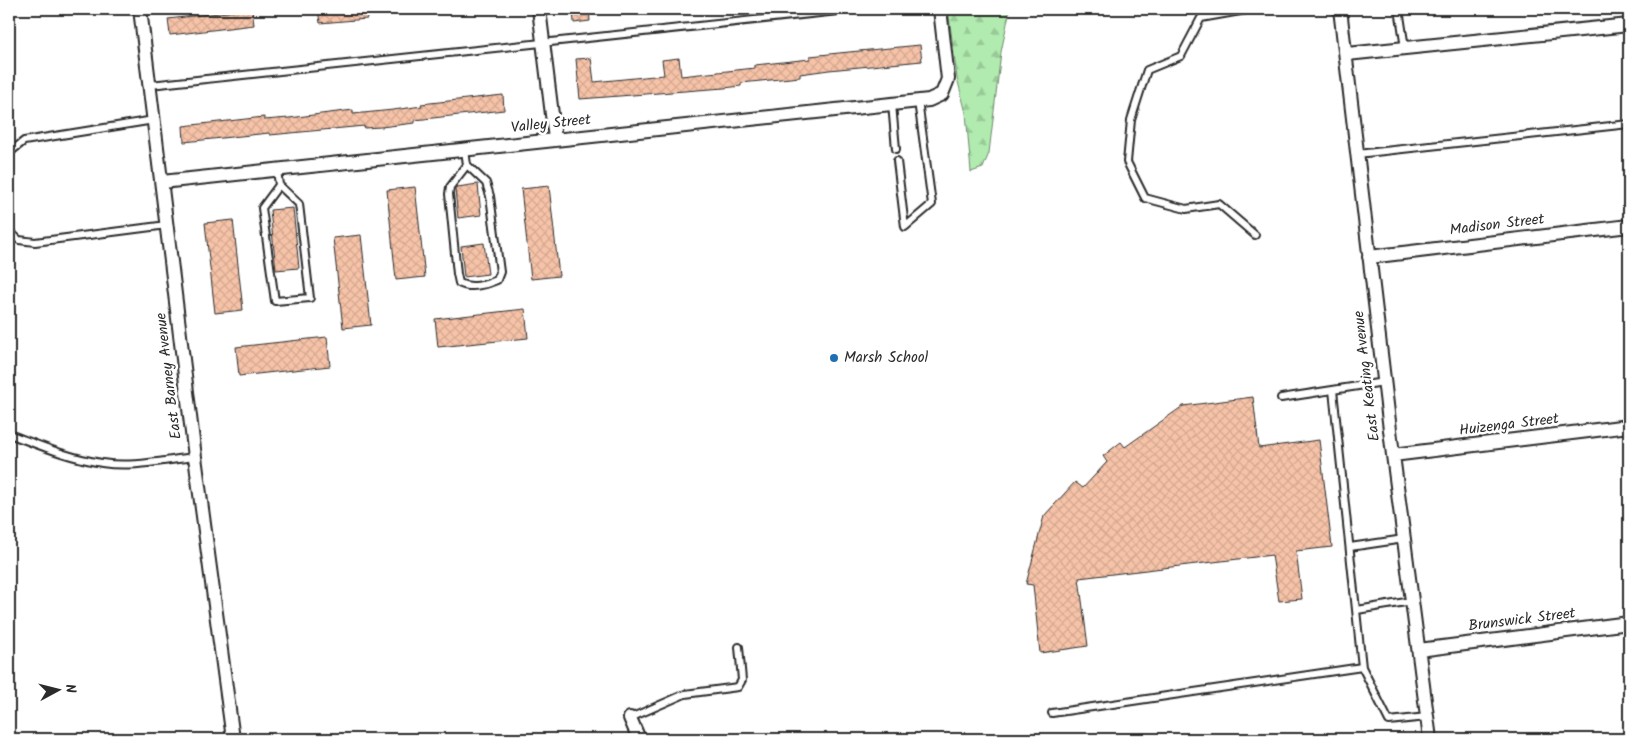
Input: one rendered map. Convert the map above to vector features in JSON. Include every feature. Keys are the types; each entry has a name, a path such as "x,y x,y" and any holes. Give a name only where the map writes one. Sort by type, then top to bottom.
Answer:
{"street":[{"name":"East Barney Avenue","path":"140,9 195,457 233,739"},
{"path":"540,9 555,139"},
{"name":"Valley Street","path":"162,182 937,98 942,94 948,79 940,9"},
{"name":"East Keating Avenue","path":"1340,9 1347,54 1384,382 1430,739"},
{"path":"1347,54 1629,25"},
{"name":"Madison Street","path":"1369,257 1629,226"},
{"name":"Huizenga Street","path":"1393,455 1629,426"},
{"name":"Brunswick Street","path":"1418,650 1629,623"},
{"path":"630,718 639,739"}],"lane":[{"path":"150,84 857,9"},
{"path":"1252,9 1201,18 1181,56 1147,70 1131,120 1127,162 1145,198 1186,209 1219,204 1255,235"},
{"path":"1399,9 1405,48"},
{"path":"897,161 905,228 932,204 918,101"},
{"path":"892,104 896,149"},
{"path":"9,153 24,141 154,120"},
{"path":"1358,154 1629,124"},
{"path":"465,150 467,165 486,183 500,272 497,280 488,284 465,286 460,282 449,194 450,187 467,165"},
{"path":"277,170 279,185 299,204 310,298 275,301 262,208 279,185"},
{"path":"9,231 19,240 35,242 167,225"},
{"path":"1281,398 1384,382"},
{"path":"1333,390 1362,666 1389,721 1427,717"},
{"path":"9,434 63,454 102,463 129,464 195,457"},
{"path":"1350,546 1404,539"},
{"path":"1356,610 1412,601"},
{"path":"630,718 685,694 738,687 742,680 739,647"},
{"path":"1052,713 1362,666"}],"green space":[{"path":"948,9 1010,9 1001,52 989,153 983,168 971,172 966,113 957,78"}],"building":[{"path":"252,9 254,25 170,35 168,19"},
{"path":"318,9 366,9 367,19 320,23"},
{"path":"573,9 589,9 590,21 574,23"},
{"path":"920,45 922,61 829,70 800,74 800,77 741,83 741,86 724,88 580,99 576,59 591,58 594,82 664,75 662,60 679,58 681,76 755,68 755,65 810,59 810,56"},
{"path":"503,95 504,110 415,120 415,123 381,127 364,128 364,126 270,135 269,133 184,142 183,126 264,117 264,120 289,118 353,110 353,114"},
{"path":"478,184 481,215 458,218 455,189 457,187"},
{"path":"549,186 559,276 531,279 521,189"},
{"path":"415,187 425,277 396,280 387,190"},
{"path":"293,208 299,268 276,270 270,210"},
{"path":"233,220 243,310 215,313 205,223"},
{"path":"361,235 371,325 343,328 333,238"},
{"path":"484,243 488,274 464,277 461,246"},
{"path":"525,309 528,338 438,347 435,319"},
{"path":"327,337 330,366 239,376 236,347"},
{"path":"1253,397 1259,448 1319,440 1332,547 1296,551 1302,599 1279,601 1272,555 1079,578 1088,646 1040,653 1033,585 1026,584 1044,516 1075,482 1083,488 1107,462 1103,456 1121,442 1125,447 1183,406"}],"place":[{"name":"Marsh School","path":"834,358"}]}
